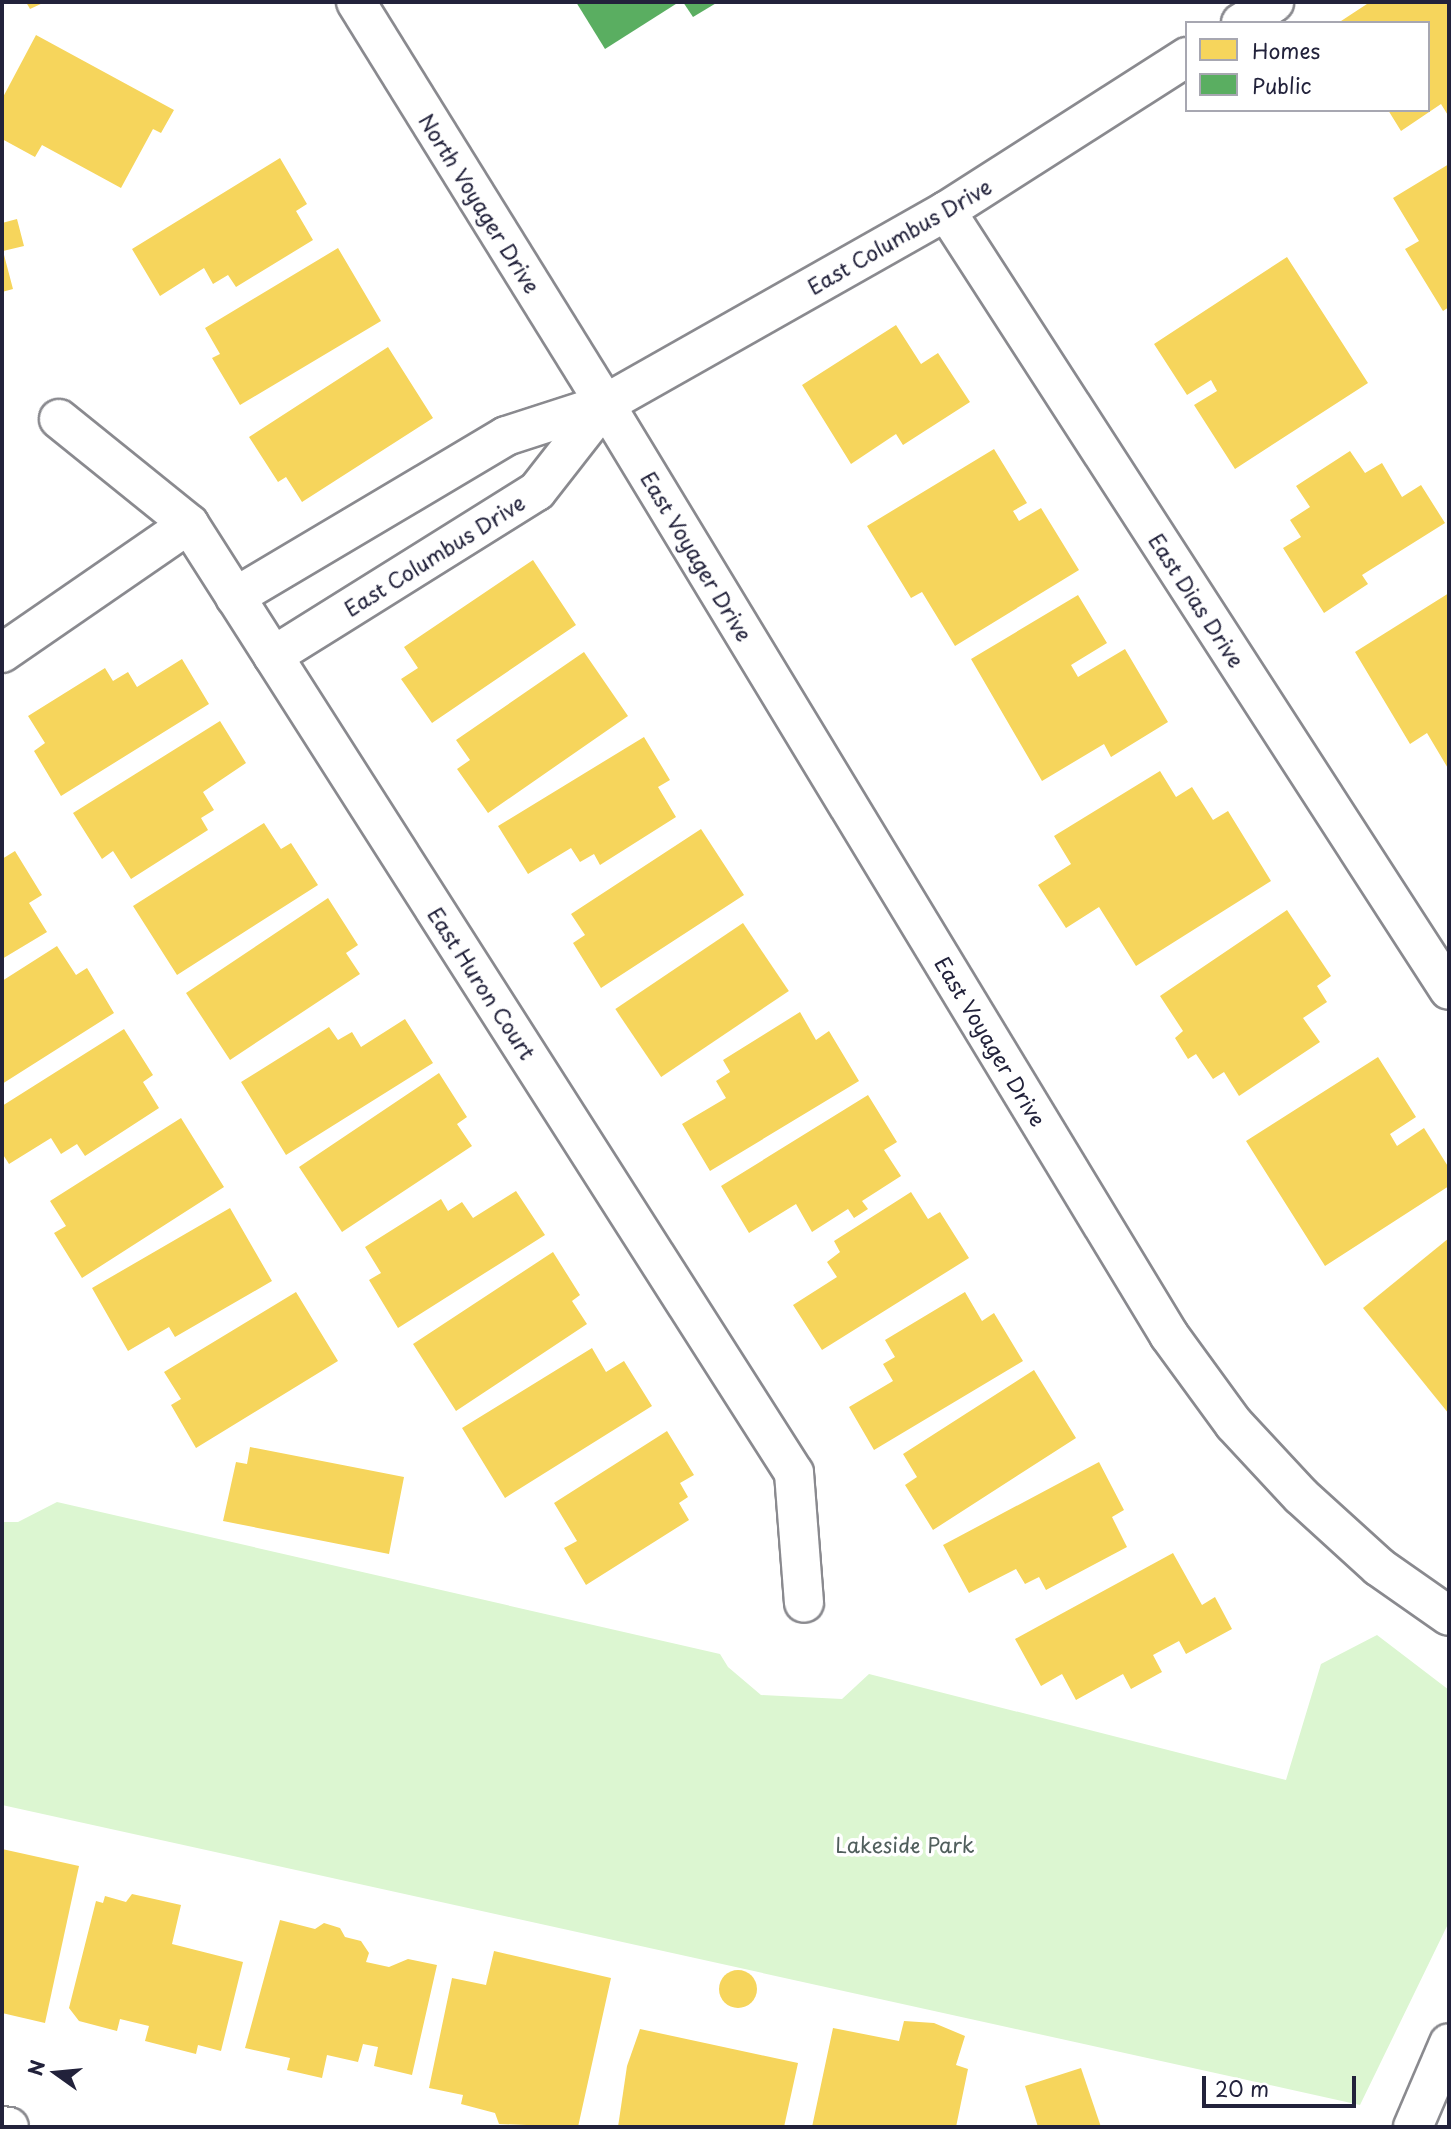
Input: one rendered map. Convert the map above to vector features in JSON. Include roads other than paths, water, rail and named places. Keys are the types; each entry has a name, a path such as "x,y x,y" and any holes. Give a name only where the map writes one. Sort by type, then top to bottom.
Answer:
{"street":[{"name":"North Voyager Drive","path":"356,2 605,404"},
{"path":"1244,21 1274,2"},
{"name":"East Columbus Drive","path":"235,597 506,436 605,404 946,211 1185,58"},
{"name":"East Dias Drive","path":"946,211 1449,990"},
{"name":"East Columbus Drive","path":"273,656 537,491 605,404"},
{"name":"East Voyager Drive","path":"605,404 1169,1335 1234,1424 1301,1496 1378,1567 1449,1616"},
{"name":"East Huron Court","path":"59,419 189,524 794,1473 804,1603"},
{"path":"2,653 189,524"},
{"path":"1413,2127 1449,2043"},
{"path":"2,2126 9,2127"}],"park label":[{"name":"Lakeside Park","path":"905,1844"}]}
